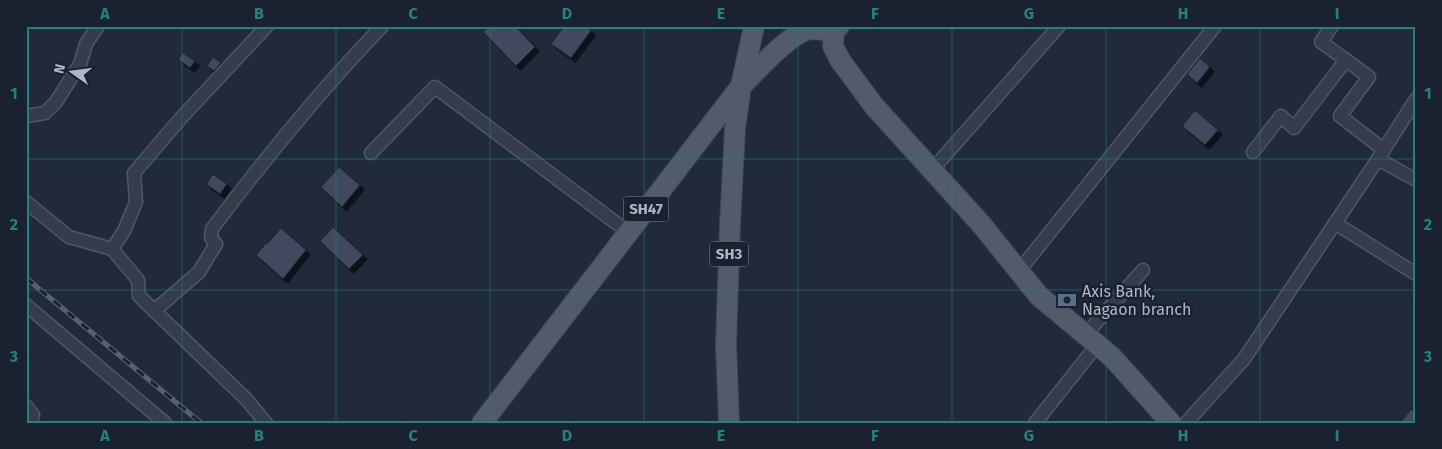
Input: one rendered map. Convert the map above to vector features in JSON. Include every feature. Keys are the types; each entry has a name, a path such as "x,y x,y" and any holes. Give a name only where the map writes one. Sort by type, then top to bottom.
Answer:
{"main road":[{"name":"SH3","path":"730,423 726,345 732,176 735,128 741,86 754,26"},
{"name":"SH47","path":"482,423 741,86 789,40 808,28 836,29"},
{"path":"836,29 833,46 840,60 874,106 981,224 1039,296 1112,357 1171,423"}],"street":[{"path":"26,116 45,113 56,102 80,64 86,44 98,26"},
{"path":"112,249 124,232 136,202 134,173 181,118 267,26"},
{"path":"154,311 199,272 216,244 211,238 212,229 264,160 308,107 382,26"},
{"path":"932,170 1059,26"},
{"path":"1019,271 1215,26"},
{"path":"1332,26 1321,42 1369,77 1340,116 1381,155 1416,180"},
{"path":"1252,152 1280,116 1294,128 1346,60"},
{"path":"371,153 435,87 628,232"},
{"path":"1186,423 1244,359 1381,155 1416,99"},
{"path":"26,202 69,237 112,249 138,280 139,296 247,400 266,423"},
{"path":"1335,223 1416,274"},
{"path":"1035,423 1091,340 1143,270"},
{"path":"26,305 165,423"},
{"path":"26,406 33,415 30,423"}],"building":[{"path":"489,26 515,26 535,47 516,66 483,32"},
{"path":"564,26 585,26 591,31 571,58 551,44"},
{"path":"183,53 195,61 190,68 178,59"},
{"path":"213,57 221,63 214,71 207,66"},
{"path":"1200,58 1210,67 1197,83 1187,74"},
{"path":"1195,110 1218,130 1205,145 1182,126"},
{"path":"339,167 360,185 342,207 321,187"},
{"path":"213,174 227,184 220,194 206,184"},
{"path":"333,227 363,255 349,269 320,241"},
{"path":"281,228 306,250 283,279 256,255"},
{"path":"1411,409 1416,413 1416,423 1400,423"}],"railway":[{"path":"26,278 201,423"}],"place":[{"name":"Axis Bank, Nagaon branch","path":"1067,300"}]}
